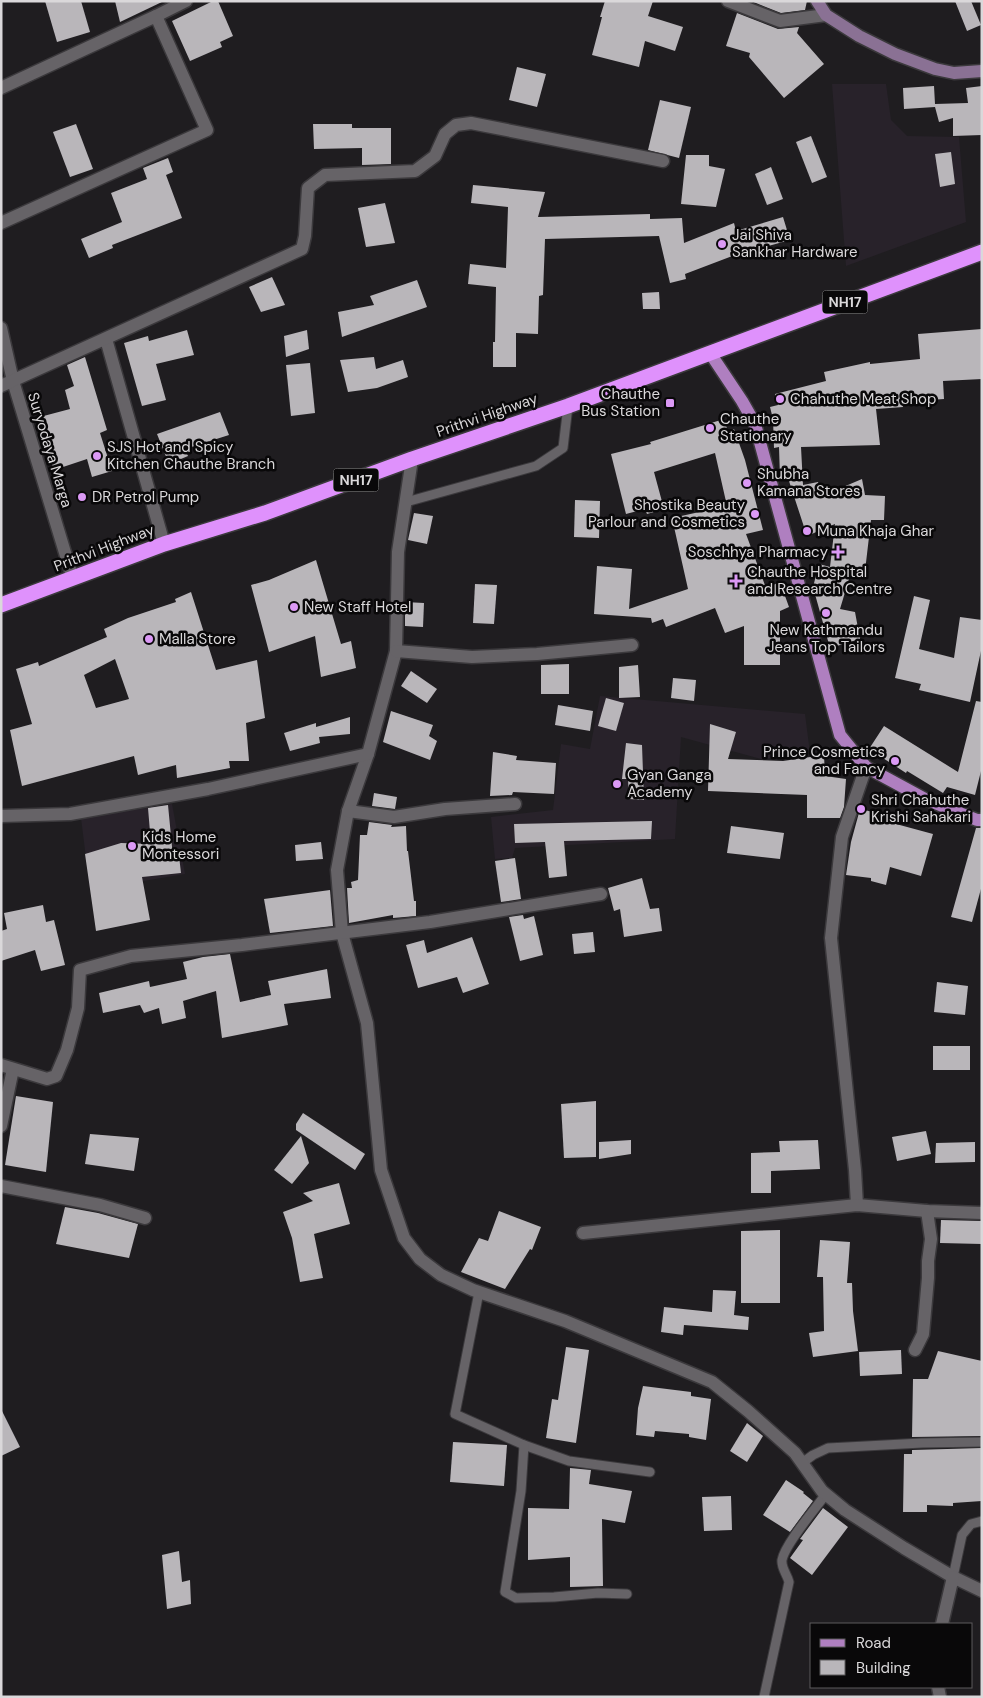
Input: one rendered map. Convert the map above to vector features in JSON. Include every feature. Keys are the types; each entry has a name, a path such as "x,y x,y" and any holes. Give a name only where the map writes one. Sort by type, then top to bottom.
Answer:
{"highway":[{"name":"Prithvi Highway","path":"1,605 164,544 265,513 412,459 568,406 982,252"}],"main road":[{"path":"817,1 826,15 859,36 895,54 927,66 954,73 982,71"},
{"path":"710,353 742,400 755,424 840,736 866,768 925,798 977,820 982,820"}],"street":[{"path":"1,88 186,1"},
{"path":"728,1 780,21 826,15"},
{"path":"1,223 207,130 156,16"},
{"path":"7,383 302,249 305,236 308,188 325,175 414,171 435,156 445,134 456,125 471,123 663,161"},
{"name":"Suryodaya Marga","path":"1,328 7,383 73,579"},
{"path":"106,339 164,544"},
{"path":"412,459 398,552 396,650 368,754 348,811 338,870 342,933 367,1023 381,1170 404,1238 420,1259 441,1274 479,1292 565,1321 712,1382 795,1453 826,1494 845,1510 953,1577 982,1591"},
{"path":"396,650 472,657 537,654 632,645"},
{"path":"1,816 70,814 208,789 368,754"},
{"path":"857,1205 831,938 842,837 866,768"},
{"path":"348,811 394,817 445,809 514,804"},
{"path":"1,1126 7,1067 47,1079 56,1076 67,1050 78,1008 80,970 130,956 430,922 601,894"},
{"path":"1,1186 100,1205 145,1218"},
{"path":"583,1234 857,1205 982,1213"},
{"path":"916,1350 924,1334 931,1239 928,1211"},
{"path":"942,1623 953,1577"}],"lane":[{"path":"406,502 536,466 563,448 568,406"},
{"path":"479,1292 455,1414 524,1445 569,1461 650,1472"},
{"path":"802,1463 828,1448 982,1442"},
{"path":"524,1445 521,1491 505,1592 516,1598 598,1593 627,1594"},
{"path":"764,1697 789,1582 782,1560 789,1545 826,1494"},
{"path":"953,1577 962,1535 971,1524 982,1521"}],"shaded area":[{"path":"832,84 886,84 891,120 907,136 959,137 966,222 846,266"},
{"name":"Gyan Ganga Academy","path":"600,696 805,714 810,753 761,759 681,737 675,839 515,848 512,858 495,859 491,817 553,810 561,744 590,749"},
{"name":"Kids Home Montessori","path":"172,804 185,874 90,890 81,818"}],"building":[{"path":"45,1 81,1 90,32 57,42"},
{"path":"115,1 164,1 120,22"},
{"path":"213,1 218,1 233,36 220,42 222,47 190,61 172,21"},
{"path":"605,1 653,1 648,16 683,27 675,51 645,41 639,67 592,55"},
{"path":"751,1 807,1 805,10 781,13"},
{"path":"955,1 971,1 981,25 967,31"},
{"path":"737,13 778,29 799,27 797,33 824,64 784,98 749,57 750,53 726,46"},
{"path":"517,67 546,74 537,107 509,100"},
{"path":"934,86 935,104 968,103 966,88 982,86 982,135 953,136 953,118 939,122 935,107 904,109 903,88"},
{"path":"660,100 691,107 679,158 648,150"},
{"path":"76,124 93,169 70,177 53,132"},
{"path":"313,124 352,124 352,128 391,128 391,164 362,165 362,148 314,149"},
{"path":"811,136 827,177 812,183 796,142"},
{"path":"951,152 955,184 940,187 935,154"},
{"path":"686,155 709,155 709,166 725,169 716,207 681,204"},
{"path":"168,158 173,172 166,175 182,218 112,245 113,248 89,258 81,239 122,222 111,193 147,179 143,168"},
{"path":"771,167 783,199 767,205 755,174"},
{"path":"473,185 545,192 538,217 650,214 650,219 682,218 684,243 734,223 736,231 783,217 790,240 757,249 756,247 685,274 686,279 670,283 659,236 545,239 543,295 539,296 538,334 516,333 516,367 493,367 496,287 468,284 470,264 506,268 508,207 471,203"},
{"path":"385,203 395,243 366,247 358,208"},
{"path":"272,277 285,305 261,312 249,287"},
{"path":"417,280 427,307 342,337 338,312 374,305 370,296"},
{"path":"659,292 660,309 643,309 642,293"},
{"path":"982,329 982,379 943,381 944,399 902,402 903,407 876,409 880,445 801,447 803,485 818,482 822,496 862,479 865,495 885,496 884,520 871,520 865,571 852,569 840,609 855,612 860,639 830,648 813,587 819,564 830,567 835,524 807,536 788,478 780,478 779,447 774,448 773,419 770,407 778,405 775,394 826,381 824,372 870,362 870,364 920,359 918,334"},
{"path":"187,330 194,355 156,364 166,400 142,406 124,343 148,336 149,341"},
{"path":"307,330 309,349 286,357 284,336"},
{"path":"85,357 107,430 100,433 112,471 92,477 87,459 54,470 36,418 70,409 65,390 74,386 67,365"},
{"path":"374,357 376,369 403,360 408,377 377,388 348,392 340,360"},
{"path":"310,363 315,413 291,416 286,365"},
{"path":"220,412 229,435 185,449 188,456 169,464 157,434"},
{"path":"724,419 728,432 734,429 745,460 763,530 746,534 766,588 780,582 789,607 780,611 780,665 744,665 744,626 725,633 715,608 666,627 663,619 652,623 651,618 594,614 597,566 632,569 629,609 688,589 672,518 727,506 715,453 654,472 664,509 647,514 645,509 626,514 611,454 651,444 650,442"},
{"path":"575,500 600,501 599,538 574,537"},
{"path":"414,513 433,516 427,544 408,540"},
{"path":"316,560 341,644 351,641 356,668 321,677 315,636 269,652 251,585 269,580"},
{"path":"475,584 497,585 494,624 473,623"},
{"path":"191,592 216,670 257,660 265,718 246,723 249,761 229,761 230,768 177,778 176,765 138,775 134,756 22,786 10,730 32,724 16,669 38,662 39,666 107,637 104,629 128,618 176,602 175,599","holes":["115,659 129,699 96,708 84,675"]},
{"path":"914,596 930,600 919,649 954,658 960,617 982,620 982,646 970,702 919,690 921,684 895,678"},
{"path":"405,602 424,603 423,627 405,626"},
{"path":"569,664 569,694 541,694 541,665"},
{"path":"638,665 640,697 619,698 619,667"},
{"path":"411,671 437,689 427,703 401,686"},
{"path":"673,678 696,680 694,701 671,698"},
{"path":"606,698 624,703 616,731 598,726"},
{"path":"976,701 982,702 982,767 975,795 947,787 943,793 907,771 906,773 869,749 884,726 958,772"},
{"path":"558,705 593,711 590,731 555,725"},
{"path":"391,711 433,725 429,736 437,741 430,760 383,742"},
{"path":"350,717 350,734 319,737 320,743 290,751 284,733 316,723 316,727"},
{"path":"710,724 736,732 728,759 783,761 824,755 825,776 846,779 844,807 840,818 807,818 807,795 708,791"},
{"path":"626,743 642,745 644,800 629,799 628,779 622,779"},
{"path":"493,752 517,756 516,760 556,763 554,794 513,792 512,795 490,796"},
{"path":"374,793 397,797 395,809 372,806"},
{"path":"168,805 173,857 179,856 181,873 142,877 150,920 96,931 85,854 121,843 151,844 148,808"},
{"path":"860,809 886,815 885,821 933,834 921,876 890,867 886,885 871,881 871,878 846,875 851,842"},
{"path":"652,821 651,839 564,841 567,876 549,878 545,842 515,843 514,824"},
{"path":"369,822 392,825 391,827 406,826 407,851 414,901 416,901 416,916 393,918 393,915 349,923 347,888 352,888 351,882 358,880 360,835 367,835"},
{"path":"731,826 784,833 780,859 727,853"},
{"path":"976,828 982,828 982,885 972,922 951,917"},
{"path":"321,842 323,859 296,861 295,845"},
{"path":"515,858 521,899 501,902 495,861"},
{"path":"642,878 650,909 659,908 662,931 624,937 620,909 614,911 608,888"},
{"path":"330,890 333,926 270,933 264,899"},
{"path":"43,905 46,922 54,920 65,965 41,971 35,950 1,961 1,931 7,929 4,913"},
{"path":"523,915 524,919 534,916 543,955 520,961 509,917"},
{"path":"593,932 595,952 574,954 572,934"},
{"path":"472,937 489,984 463,993 457,977 418,988 406,945 424,940 427,953"},
{"path":"230,954 240,1002 271,995 268,981 327,969 331,998 284,1004 288,1025 222,1038 216,991 183,1001 186,1018 162,1024 159,1008 144,1013 140,1005 103,1013 99,993 149,981 150,987 187,979 183,962 203,957"},
{"path":"937,982 968,986 965,1015 934,1012"},
{"path":"933,1046 970,1046 970,1070 933,1070"},
{"path":"16,1096 53,1102 46,1172 5,1165"},
{"path":"596,1101 596,1157 564,1158 561,1104"},
{"path":"303,1113 365,1154 355,1170 296,1130 296,1124"},
{"path":"926,1131 931,1154 897,1161 892,1137"},
{"path":"90,1134 139,1138 134,1171 85,1164"},
{"path":"301,1136 309,1163 292,1184 274,1170"},
{"path":"631,1140 631,1154 599,1159 599,1142"},
{"path":"818,1140 820,1169 771,1171 771,1193 751,1193 751,1153 780,1152 779,1141"},
{"path":"975,1142 975,1162 935,1163 936,1143"},
{"path":"339,1183 350,1224 314,1234 323,1278 300,1282 292,1238 283,1212 313,1201 303,1193"},
{"path":"65,1207 98,1213 138,1224 129,1258 56,1244"},
{"path":"499,1211 541,1227 532,1250 530,1249 505,1289 461,1272 479,1238 488,1241"},
{"path":"941,1220 982,1221 982,1244 940,1243"},
{"path":"780,1230 780,1303 741,1303 741,1231"},
{"path":"820,1240 850,1242 847,1283 852,1283 858,1351 813,1357 809,1333 824,1331 823,1277 817,1277"},
{"path":"713,1290 736,1291 734,1315 749,1317 748,1330 684,1325 683,1335 661,1332 664,1307 712,1312"},
{"path":"566,1347 589,1350 576,1443 546,1438 552,1399 558,1400"},
{"path":"901,1350 902,1374 860,1376 859,1352"},
{"path":"938,1351 982,1361 982,1436 912,1437 913,1379 928,1379"},
{"path":"643,1386 691,1392 691,1396 711,1399 706,1440 689,1437 689,1434 655,1431 654,1437 636,1435 638,1408"},
{"path":"1,1409 20,1447 1,1456"},
{"path":"747,1423 763,1436 747,1462 730,1451"},
{"path":"453,1442 507,1445 504,1486 450,1482"},
{"path":"982,1448 982,1501 953,1503 953,1506 927,1505 927,1512 903,1512 904,1454 912,1454 912,1450"},
{"path":"570,1468 591,1470 589,1484 632,1491 625,1523 602,1519 603,1586 570,1587 570,1557 528,1560 528,1508 569,1509"},
{"path":"786,1480 804,1492 813,1501 790,1532 763,1515"},
{"path":"731,1496 732,1530 704,1531 702,1497"},
{"path":"823,1508 848,1527 812,1575 790,1558 803,1540 800,1539"},
{"path":"179,1551 182,1582 190,1580 191,1604 167,1609 162,1555"}],"place":[{"name":"Jai Shiva Sankhar Hardware","path":"722,244"},
{"name":"Chahuthe Meat Shop","path":"780,399"},
{"name":"Chauthe Bus Station","path":"670,403"},
{"name":"Chauthe Stationary","path":"710,428"},
{"name":"SJS Hot and Spicy Kitchen Chauthe Branch","path":"97,456"},
{"name":"Shubha Kamana Stores","path":"747,483"},
{"name":"DR Petrol Pump","path":"82,497"},
{"name":"Shostika Beauty Parlour and Cosmetics","path":"755,514"},
{"name":"Muna Khaja Ghar","path":"807,531"},
{"name":"Soschhya Pharmacy","path":"838,552"},
{"name":"Chauthe Hospital and Research Centre","path":"736,581"},
{"name":"New Staff Hotel","path":"294,607"},
{"name":"New Kathmandu Jeans Top Tailors","path":"826,613"},
{"name":"Malla Store","path":"149,639"},
{"name":"Prince Cosmetics and Fancy","path":"895,761"},
{"name":"Gyan Ganga Academy","path":"617,784"},
{"name":"Shri Chahuthe Krishi Sahakari","path":"861,809"},
{"name":"Kids Home Montessori","path":"132,846"}]}
